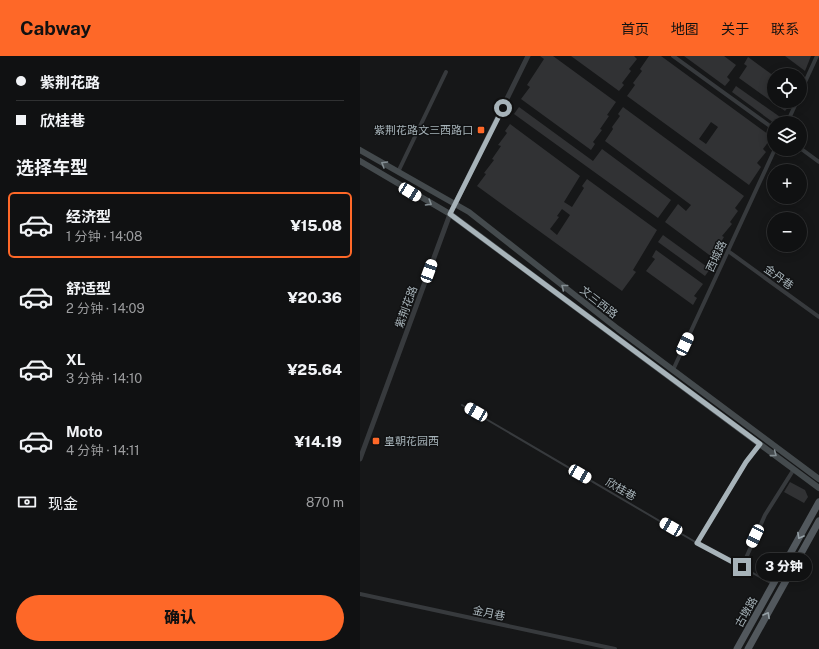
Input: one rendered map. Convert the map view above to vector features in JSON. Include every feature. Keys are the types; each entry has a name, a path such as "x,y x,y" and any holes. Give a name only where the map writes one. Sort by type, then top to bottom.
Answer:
{"main road":[{"name":"文三西路","path":"360,150 455,203 673,370 819,479"},
{"name":"文三西路","path":"360,162 450,214 819,488"},
{"name":"古墩路","path":"737,649 819,502"},
{"name":"古墩路","path":"748,649 819,521"}],"street":[{"name":"紫荆花路","path":"360,459 450,214 528,56"},
{"path":"673,56 767,124"},
{"path":"807,78 817,56"},
{"path":"398,172 446,72"},
{"path":"807,153 819,162"},
{"name":"西城路","path":"673,370 772,156"},
{"name":"金丹巷","path":"728,251 819,317"},
{"path":"697,543 746,462 760,444"},
{"path":"742,567 765,515 794,469"},
{"name":"金月巷","path":"360,594 615,649"}],"lane":[{"name":"欣桂巷","path":"462,405 697,543 774,584"}],"building":[{"path":"540,56 553,56 616,102 607,115 609,116 600,129 602,130 593,142 595,144 591,150 521,99 530,87 527,85 544,59"},
{"path":"571,56 634,56 637,59 629,69 631,71 622,83 624,85 619,91"},
{"path":"649,56 661,56 767,133 767,144 763,149 766,152 757,163 761,167 749,185 627,96 635,85 633,83 642,71 640,69","holes":["711,122 718,127 706,144 699,139"]},
{"path":"684,56 724,56 736,65 727,77 730,80 725,86"},
{"path":"785,56 811,56 806,68 801,68"},
{"path":"748,57 767,71 767,98 739,78 747,66 744,64"},
{"path":"736,86 779,116 767,116 767,118 732,92"},
{"path":"519,107 593,161 602,149 671,200 658,218 514,114"},
{"path":"623,107 744,196 735,208 738,211 730,222 732,224 722,236 724,237 712,257 665,222 678,204 686,211 691,205 605,141 613,129 612,127 620,116 618,114"},
{"path":"781,108 788,108 785,111"},
{"path":"510,124 580,176 564,202 572,207 584,188 582,186 587,179 657,230 633,270 636,272 622,291 477,186 486,174 484,173 494,160 492,159 501,146 498,145 507,133 505,131","holes":["562,209 570,215 557,235 550,229 559,217 557,216"]},
{"path":"663,235 710,269 705,276 658,242"},
{"path":"656,250 703,284 694,296 697,298 693,305 646,271 655,259 652,257"},
{"path":"790,482 805,490 808,497 804,503 784,492"}],"place":[{"name":"紫荆花路文三西路口","path":"481,130"},
{"name":"皇朝花园西","path":"376,441"}],"route":[{"path":"503,108 450,214 760,444 746,462 697,543 742,567"}]}
